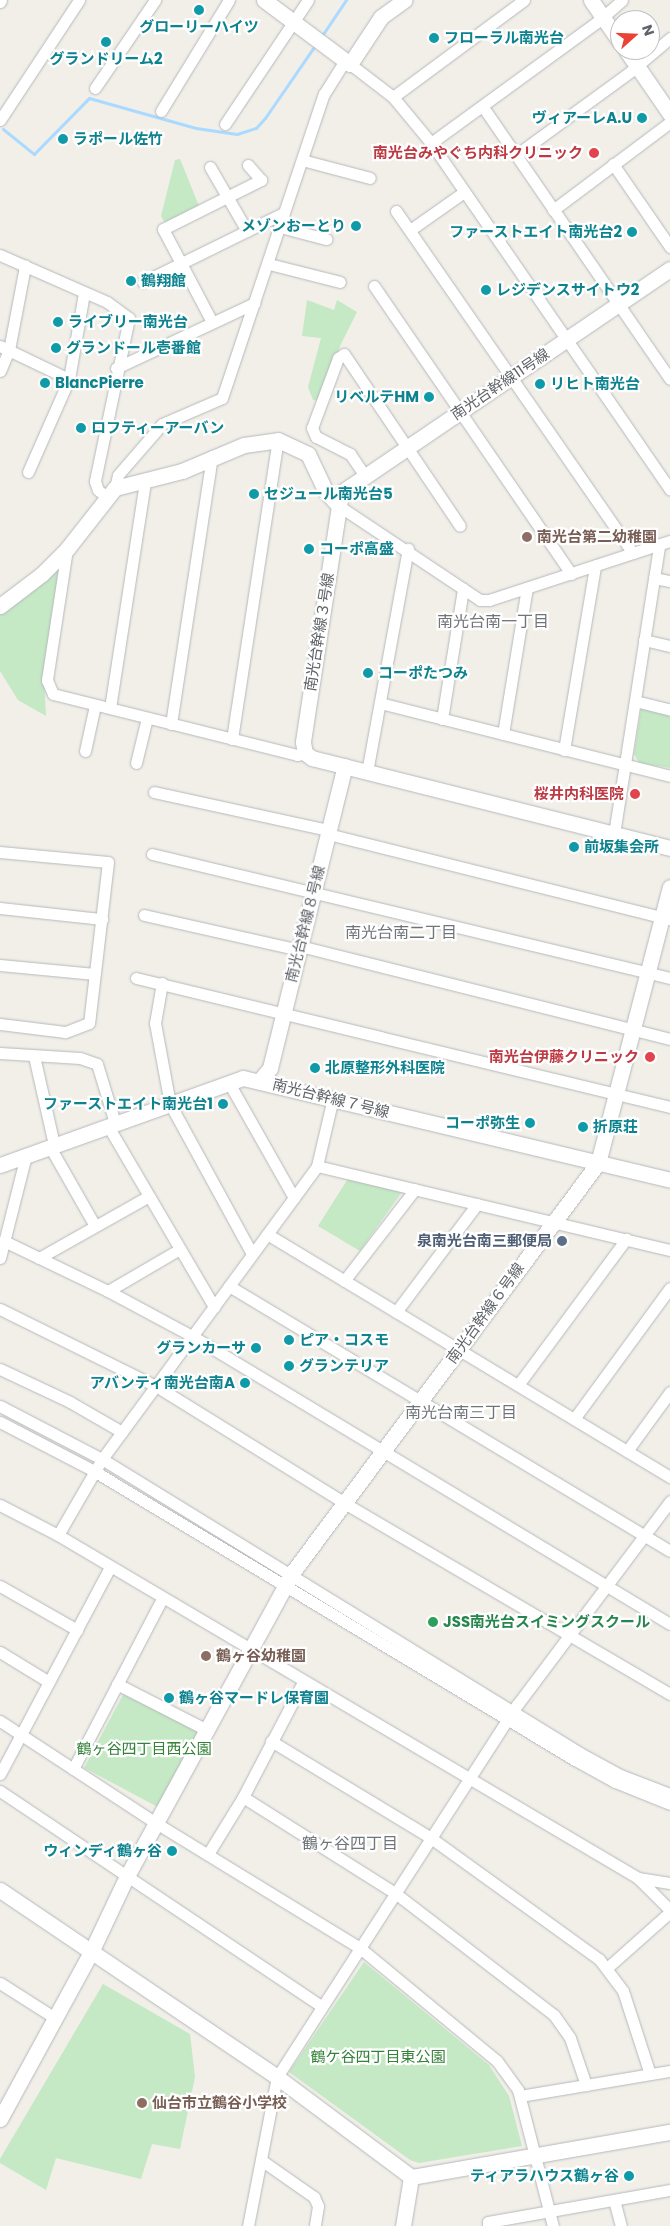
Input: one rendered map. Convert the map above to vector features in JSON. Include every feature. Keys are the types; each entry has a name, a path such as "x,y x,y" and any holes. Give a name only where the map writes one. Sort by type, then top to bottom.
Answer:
{"street":[{"path":"0,120 79,0"},
{"path":"94,88 155,0"},
{"path":"161,111 229,0"},
{"path":"264,0 348,62 392,98 431,143 670,490"},
{"path":"226,124 308,0"},
{"path":"0,606 42,574 67,549 111,492 118,475 162,424 222,398 269,264 283,214 324,94 381,16 404,0"},
{"path":"392,98 524,0"},
{"path":"591,0 610,27"},
{"path":"431,143 483,107 603,17 622,0"},
{"path":"516,155 637,66 670,38"},
{"path":"633,60 670,114"},
{"path":"483,107 617,305 670,379"},
{"path":"553,210 670,122"},
{"path":"302,160 370,178"},
{"path":"613,164 670,247"},
{"path":"212,322 163,229 261,180 248,165"},
{"path":"210,167 248,231"},
{"path":"410,230 464,192"},
{"path":"396,211 633,553"},
{"path":"144,282 283,214"},
{"path":"280,226 326,239"},
{"path":"0,255 107,302 129,318 116,368 95,481 98,490 111,492 182,471 212,456 244,444 278,440 308,454 326,492 339,506 408,549 480,600 489,600 665,543"},
{"path":"269,264 340,282"},
{"path":"0,371 25,266"},
{"name":"南光台幹線11号線","path":"339,506 340,493 670,269"},
{"path":"374,286 571,574"},
{"path":"28,472 69,379 84,293"},
{"path":"116,368 255,303"},
{"path":"4,348 69,379"},
{"path":"365,476 350,454 316,437 312,428 338,358 344,354 460,526"},
{"path":"232,739 278,440"},
{"path":"171,724 212,456"},
{"path":"110,708 145,481"},
{"name":"南光台幹線３号線","path":"305,753 303,742 339,506"},
{"path":"614,834 654,578 665,543"},
{"path":"67,549 47,680 54,694 297,755 305,753 312,758 670,848"},
{"path":"367,772 408,549"},
{"path":"564,750 595,566"},
{"path":"654,578 670,581"},
{"path":"503,734 527,588"},
{"path":"442,719 463,589"},
{"path":"644,640 670,646"},
{"path":"635,701 670,710"},
{"path":"380,703 670,776"},
{"path":"85,751 95,705"},
{"path":"136,763 147,718"},
{"name":"南光台幹線８号線","path":"260,1080 270,1068 345,766"},
{"path":"154,792 328,832 666,918"},
{"path":"0,852 108,862 90,1023 65,1032 0,1024"},
{"path":"152,854 314,891 670,978"},
{"name":"南光台幹線６号線","path":"0,2120 92,1950 127,1876 288,1580 346,1504 552,1222 598,1163 648,973 666,918 670,887"},
{"path":"0,908 102,919"},
{"path":"144,915 300,948 670,1039"},
{"path":"0,965 95,974"},
{"path":"136,978 284,1012 670,1107"},
{"path":"162,984 155,1023 170,1104 252,1254"},
{"path":"0,1053 80,1058 97,1064 112,1125 149,1196 214,1307"},
{"path":"34,1056 52,1146 95,1226"},
{"name":"南光台幹線７号線","path":"0,1164 243,1078 260,1080 670,1180"},
{"path":"229,1083 294,1198"},
{"path":"58,1535 102,1459 317,1166 333,1098"},
{"path":"0,1258 26,1155"},
{"path":"317,1166 670,1250"},
{"path":"344,1281 415,1189"},
{"path":"39,1258 149,1196"},
{"path":"396,1312 477,1204"},
{"path":"267,1234 670,1477"},
{"path":"518,1385 626,1239"},
{"path":"4,1240 108,1291 192,1336 670,1624"},
{"path":"108,1291 180,1249"},
{"path":"229,1286 670,1551"},
{"path":"574,1419 670,1288"},
{"path":"0,1309 156,1386 346,1504 670,1694"},
{"path":"0,1369 70,1402 122,1432"},
{"path":"627,1450 670,1392"},
{"path":"0,1406 102,1459 288,1580 616,1782 670,1804"},
{"path":"0,1422 94,1471 288,1580"},
{"path":"248,2226 276,2077 510,1716 670,1501"},
{"path":"0,1505 58,1535 302,1682 638,1878 670,1911 607,1968"},
{"path":"0,1774 110,1567"},
{"path":"0,1586 77,1630"},
{"path":"72,1769 162,1599"},
{"path":"0,1652 49,1682"},
{"path":"208,1854 242,1797 302,1682"},
{"path":"118,1684 207,1730"},
{"path":"510,1716 620,1775 670,1794"},
{"path":"0,1721 156,1823 360,1948 497,2062 520,2096 553,2226"},
{"path":"271,1740 431,1838 543,1916 607,1968 624,1991 650,2074"},
{"path":"0,1791 321,2006"},
{"path":"242,1797 395,1893 554,2015 570,2038 586,2085"},
{"path":"638,1878 670,1883"},
{"path":"0,1890 92,1950 276,2077 411,2176 670,2132"},
{"path":"0,1998 3,1985 55,2018"},
{"path":"520,2096 670,2071"},
{"path":"260,2160 314,2197 318,2206 315,2226"},
{"path":"403,2226 411,2176"},
{"path":"488,2226 488,2222 670,2190"},
{"path":"614,2200 621,2226"}],"green space":[{"path":"180,159 199,206 165,223 161,216 175,160"},
{"path":"307,300 334,310 337,300 357,312 340,346 320,401 313,400 308,387 321,338 302,336"},
{"path":"59,568 44,678 46,716 18,700 0,671 0,613"},
{"path":"646,706 670,712 670,768 639,763 634,754 641,710"},
{"path":"349,1177 404,1189 360,1251 318,1226"},
{"name":"鶴ヶ谷四丁目西公園","path":"125,1691 202,1732 161,1809 84,1768"},
{"name":"鶴ケ谷四丁目東公園","path":"364,1962 489,2065 509,2096 522,2146 419,2163 410,2160 289,2072"},
{"path":"103,1984 190,2034 195,2077 180,2149 152,2144 141,2179 56,2158 46,2190 0,2163 0,2159"}],"waterway":[{"path":"321,37 346,0"},
{"path":"3,129 34,154 89,98 196,128 237,134 256,128 265,118 316,44"}],"place":[{"name":"グローリーハイツ","path":"199,10"},
{"name":"フローラル南光台","path":"434,38"},
{"name":"グランドリーム2","path":"106,42"},
{"name":"ヴィアーレA.U","path":"642,118"},
{"name":"ラポール佐竹","path":"63,139"},
{"name":"南光台みやぐち内科クリニック","path":"594,153"},
{"name":"メゾンおーとり","path":"356,226"},
{"name":"ファーストエイト南光台2","path":"632,232"},
{"name":"鶴翔館","path":"131,281"},
{"name":"レジデンスサイトウ2","path":"486,290"},
{"name":"ライブリー南光台","path":"58,322"},
{"name":"グランドール壱番館","path":"56,348"},
{"name":"BlancPierre","path":"45,383"},
{"name":"リヒト南光台","path":"540,384"},
{"name":"リベルテHM","path":"429,397"},
{"name":"ロフティーアーバン","path":"81,428"},
{"name":"セジュール南光台5","path":"254,494"},
{"name":"南光台第二幼稚園","path":"527,537"},
{"name":"コーポ高盛","path":"309,549"},
{"name":"コーポたつみ","path":"368,673"},
{"name":"桜井内科医院","path":"635,794"},
{"name":"前坂集会所","path":"574,847"},
{"name":"南光台伊藤クリニック","path":"650,1057"},
{"name":"北原整形外科医院","path":"315,1068"},
{"name":"ファーストエイト南光台1","path":"223,1104"},
{"name":"コーポ弥生","path":"530,1123"},
{"name":"折原荘","path":"583,1127"},
{"name":"泉南光台南三郵便局","path":"562,1241"},
{"name":"ピア・コスモ","path":"289,1340"},
{"name":"グランカーサ","path":"256,1348"},
{"name":"グランテリア","path":"289,1366"},
{"name":"アバンティ南光台南A","path":"245,1383"},
{"name":"JSS南光台スイミングスクール","path":"433,1622"},
{"name":"鶴ヶ谷幼稚園","path":"206,1656"},
{"name":"鶴ヶ谷マードレ保育園","path":"169,1698"},
{"name":"ウィンディ鶴ヶ谷","path":"172,1851"},
{"name":"仙台市立鶴谷小学校","path":"142,2103"},
{"name":"ティアラハウス鶴ヶ谷","path":"629,2176"}],"district":[{"name":"南光台南一丁目","path":"493,622"},
{"name":"南光台南二丁目","path":"401,933"},
{"name":"南光台南三丁目","path":"461,1413"},
{"name":"鶴ヶ谷四丁目","path":"350,1844"}]}
